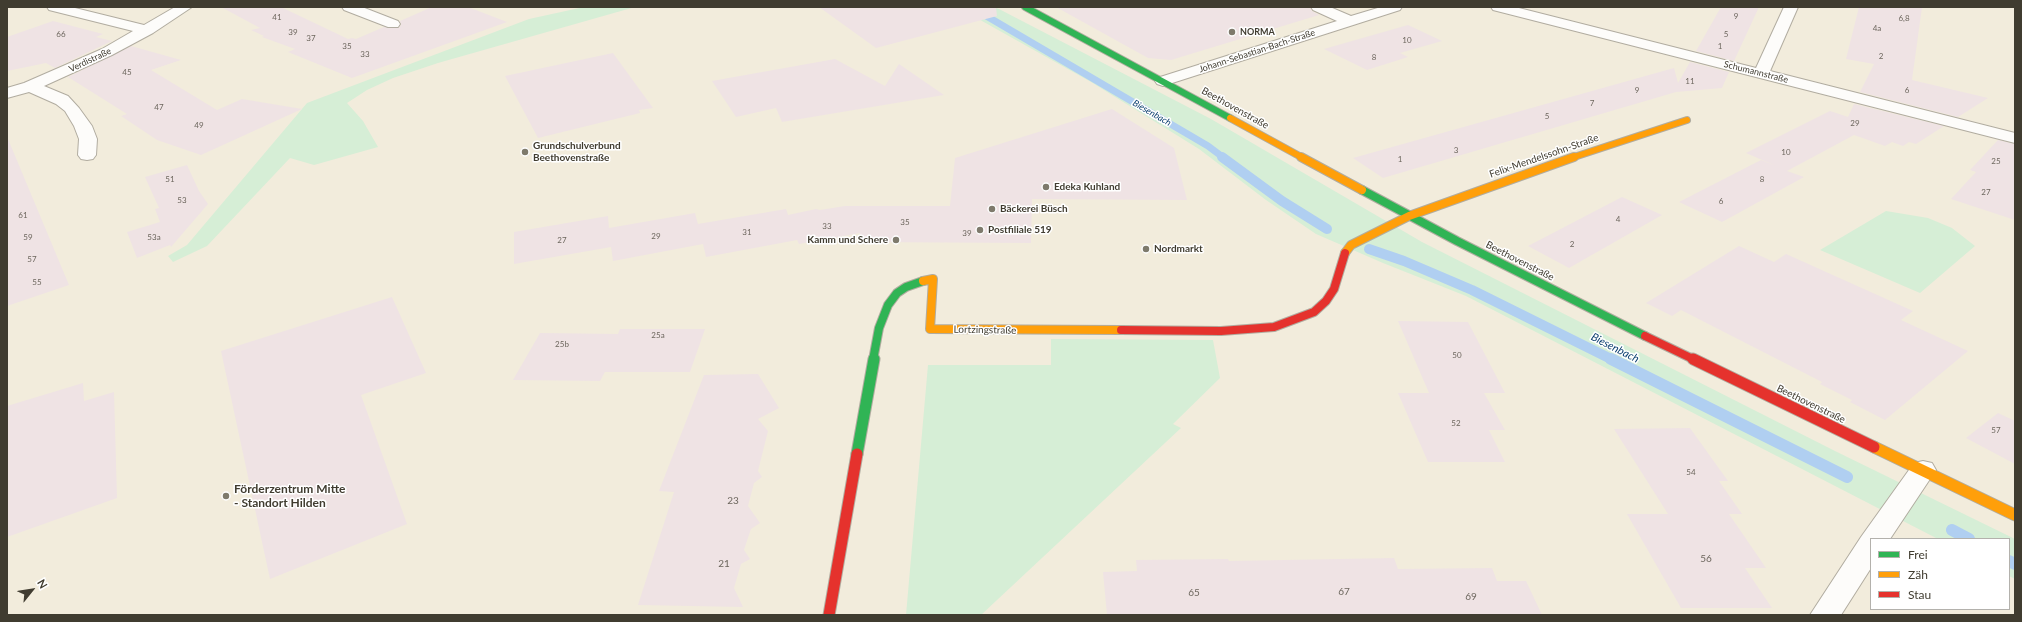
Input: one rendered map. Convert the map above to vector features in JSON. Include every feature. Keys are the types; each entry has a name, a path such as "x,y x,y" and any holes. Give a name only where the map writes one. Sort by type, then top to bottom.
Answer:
{"street":[{"path":"54,7 148,30"},
{"name":"Verdistraße","path":"7,94 30,86 107,52 148,30 185,7"},
{"path":"349,7 392,24"},
{"name":"Beethovenstraße","path":"1025,7 1409,216 1647,337 2015,515"},
{"path":"1318,7 1350,21"},
{"name":"Johann-Sebastian-Bach-Straße","path":"1163,81 1395,7"},
{"name":"Schumannstraße","path":"1498,7 2015,138"},
{"path":"1761,73 1791,7"},
{"path":"30,86 62,100 72,108 83,126 88,139 87,155"},
{"name":"Felix-Mendelssohn-Straße","path":"1409,216 1560,161 1687,120"},
{"name":"Lortzingstraße","path":"829,615 879,328 888,305 897,293 918,282 934,279 930,329 1251,330 1274,327 1314,312 1326,301 1334,289 1341,262 1351,245 1409,216"},
{"path":"1876,538 1922,470"},
{"path":"1826,615 1870,547"}],"green space":[{"path":"584,7 635,7 438,63 393,78 367,90 347,103 363,121 378,147 314,165 290,158 207,246 173,262 168,256 187,245 307,103 529,19"},
{"path":"957,7 993,7 999,9 1211,119 1422,242 1835,451 2015,539 2015,579 2010,576 2010,538 1936,538 1466,296 1383,263 1316,234 1266,200 1199,149 1091,82"},
{"path":"1886,211 1928,218 1952,228 1975,246 1920,293 1820,250"},
{"path":"1051,339 1213,340 1220,378 1173,424 1181,428 981,615 906,615 928,365 1051,365"}],"building":[{"path":"221,7 281,7 348,39 356,39 384,27 398,28 401,25 400,21 432,7 468,7 507,22 352,78 288,52 295,49 262,37 264,36 251,30 260,28"},
{"path":"819,7 996,7 997,16 876,48"},
{"path":"1056,7 1310,7 1312,11 1319,15 1171,60 1148,58"},
{"path":"1721,7 1759,7 1734,61 1696,51"},
{"path":"1859,7 1922,7 1912,80 1988,98 1958,117 1860,92 1874,64 1846,59"},
{"path":"53,21 103,34 96,37 112,41 55,68 46,63 7,71 7,37"},
{"path":"1408,25 1442,41 1400,53 1408,57 1367,70 1324,49"},
{"path":"131,46 181,60 151,70 217,110 242,99 302,109 201,155 157,140 121,116 127,114 68,77"},
{"path":"613,53 653,108 639,110 640,113 538,138 505,76"},
{"path":"835,59 885,86 899,64 944,95 782,122 776,108 736,117 712,81"},
{"path":"1690,62 1729,72 1722,88 1676,92 1383,178 1353,158 1674,68 1678,83"},
{"path":"1854,104 1944,126 1916,144 1909,142 1903,146 1892,142 1885,146 1854,135 1787,171 1804,177 1722,222 1679,202 1761,160 1776,166 1746,153 1830,111 1848,117"},
{"path":"1112,109 1174,148 1187,200 1032,199 1031,243 857,242 860,233 799,244 797,240 706,257 703,244 613,261 611,247 514,264 514,232 608,216 609,228 695,213 699,228 698,224 786,209 788,215 816,209 820,210 845,206 950,206 955,158"},
{"path":"8,139 69,285 7,306 7,140"},
{"path":"1998,140 2015,144 2015,220 1951,199 1976,172 1970,170"},
{"path":"187,165 199,191 208,204 171,247 170,245 137,258 127,232 160,222 155,209 159,208 145,177"},
{"path":"1622,197 1662,215 1569,268 1528,246"},
{"path":"1739,246 1774,262 1786,254 1913,311 1901,320 1968,351 1885,420 1850,402 1852,400 1820,384 1822,382 1681,310 1672,316 1646,303"},
{"path":"392,297 426,373 361,395 407,524 270,579 221,351"},
{"path":"1398,321 1468,322 1505,393 1484,393 1505,430 1489,430 1505,462 1428,462 1398,393 1429,393"},
{"path":"620,329 705,329 690,372 605,372 600,381 513,380 540,333 618,334"},
{"path":"758,374 779,408 758,419 768,431 758,471 762,477 754,483 748,506 760,523 751,529 744,550 750,559 741,564 734,588 743,607 638,605 674,492 659,491 704,375"},
{"path":"83,383 84,401 114,392 117,498 7,537 7,406"},
{"path":"1998,413 2015,421 2015,464 1966,438"},
{"path":"1690,428 1728,481 1719,481 1742,514 1729,514 1766,568 1745,568 1772,608 1681,608 1627,514 1668,514 1614,429"},
{"path":"1394,558 1398,569 1492,568 1497,581 1526,581 1542,615 1107,615 1103,572 1137,571 1136,560 1228,559 1229,561"}],"waterway":[{"name":"Biesenbach","path":"971,7 1208,146 1224,158"},
{"name":"Biesenbach","path":"1222,157 1282,201 1327,229"},
{"name":"Biesenbach","path":"1369,249 1404,261 1472,290 1613,360"},
{"name":"Biesenbach","path":"1613,360 1847,477"},
{"name":"Biesenbach","path":"1952,530 1967,538"},
{"name":"Biesenbach","path":"2010,562 2015,564"}],"traffic: fast":[{"path":"1025,7 1230,118"},
{"path":"1362,190 1457,241 1645,336"},
{"path":"857,454 879,328 888,305 897,293 906,287 923,281"}],"traffic: slow":[{"path":"1230,118 1362,190"},
{"path":"1345,253 1351,245 1409,216 1560,161 1687,120"},
{"path":"923,281 933,279 930,329 1121,330"},
{"path":"1874,447 2015,515"}],"traffic: jam":[{"path":"1121,330 1221,331 1274,327 1314,312 1326,301 1334,289 1345,253"},
{"path":"1645,336 1874,447"},
{"path":"829,615 857,454"}],"place":[{"name":"NORMA","path":"1232,32"},
{"name":"Grundschulverbund Beethovenstraße","path":"525,152"},
{"name":"Edeka Kuhland","path":"1046,187"},
{"name":"Bäckerei Büsch","path":"992,209"},
{"name":"Postfiliale 519","path":"980,230"},
{"name":"Kamm und Schere","path":"896,240"},
{"name":"Nordmarkt","path":"1146,249"},
{"name":"Förderzentrum Mitte - Standort Hilden","path":"226,496"}]}
